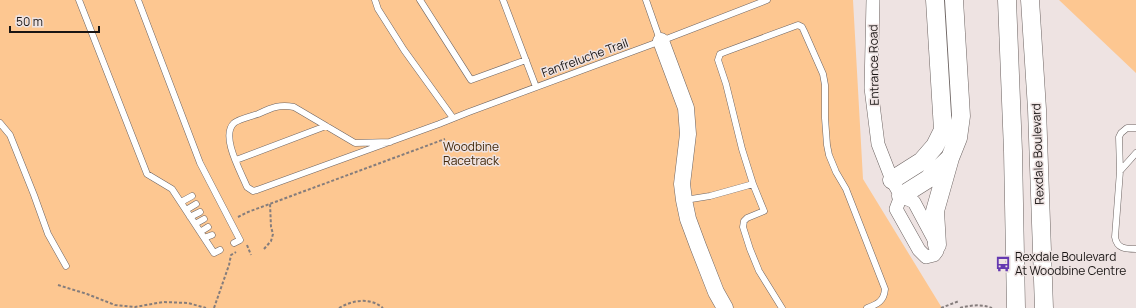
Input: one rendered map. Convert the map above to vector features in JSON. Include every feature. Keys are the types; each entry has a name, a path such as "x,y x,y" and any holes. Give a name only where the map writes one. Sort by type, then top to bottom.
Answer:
{"main road":[{"path":"892,180 922,161 935,146 943,130 935,0"},
{"path":"937,245 935,211 950,158 958,138 961,116 954,0"},
{"name":"Rexdale Boulevard","path":"1007,0 1016,308"},
{"name":"Rexdale Boulevard","path":"1030,0 1037,109 1044,308"},
{"path":"1011,108 1024,112 1037,109"},
{"path":"901,196 928,178 950,158"}],"street":[{"name":"Entrance Road","path":"874,0 871,88 878,144 892,180 901,196 914,202 937,245"},
{"path":"661,41 686,108 688,134 682,184 684,200 698,246 716,292 725,308"},
{"path":"901,196 896,209 919,250 923,255 930,257 934,255 937,250 937,245"}],"lane":[{"path":"79,0 147,174 172,189 214,253 220,250"},
{"path":"138,0 209,188 237,242"},
{"path":"375,0 378,9 404,50 453,118"},
{"path":"420,0 471,80 526,60"},
{"name":"Fanfreluche Trail","path":"503,0 536,87 767,0"},
{"path":"646,0 661,41"},
{"path":"782,308 759,271 743,226 744,221 747,218 764,212 742,149 718,56 725,52 798,25 802,27 823,74 825,85 825,118 829,155 836,172 846,189 885,289 882,301 868,308"},
{"path":"390,142 355,143 294,107 284,105 235,123 229,131 229,144 247,187 253,192 390,142 536,87"},
{"path":"0,123 10,135 48,234 66,266"},
{"path":"236,160 326,126"},
{"path":"1136,128 1126,128 1119,137 1120,171 1115,234 1115,241 1122,248 1136,249"},
{"path":"1120,171 1136,152"},
{"path":"684,200 710,196 753,184"},
{"path":"181,202 192,196"},
{"path":"186,210 196,204"},
{"path":"190,217 200,212"},
{"path":"195,224 204,219"},
{"path":"200,232 208,227"},
{"path":"204,238 212,234"},
{"path":"209,246 216,243"}],"path":[{"path":"240,224 237,217 445,139"},
{"path":"264,249 271,241 273,234 271,227 270,204"},
{"path":"242,248 247,244 251,255"},
{"path":"214,308 231,255 236,251"},
{"path":"58,285 115,305 135,307 163,302 188,303 206,308"},
{"path":"339,308 347,303 358,300 370,302 383,308"},
{"path":"941,308 959,301"},
{"path":"960,308 983,305 992,308"}],"green space":[{"name":"Woodbine Racetrack","path":"0,0 853,0 863,179 942,308 0,308"},
{"path":"1059,0 1136,0 1136,73"}],"place":[{"name":"Rexdale Boulevard At Woodbine Centre","path":"1003,264"}]}
